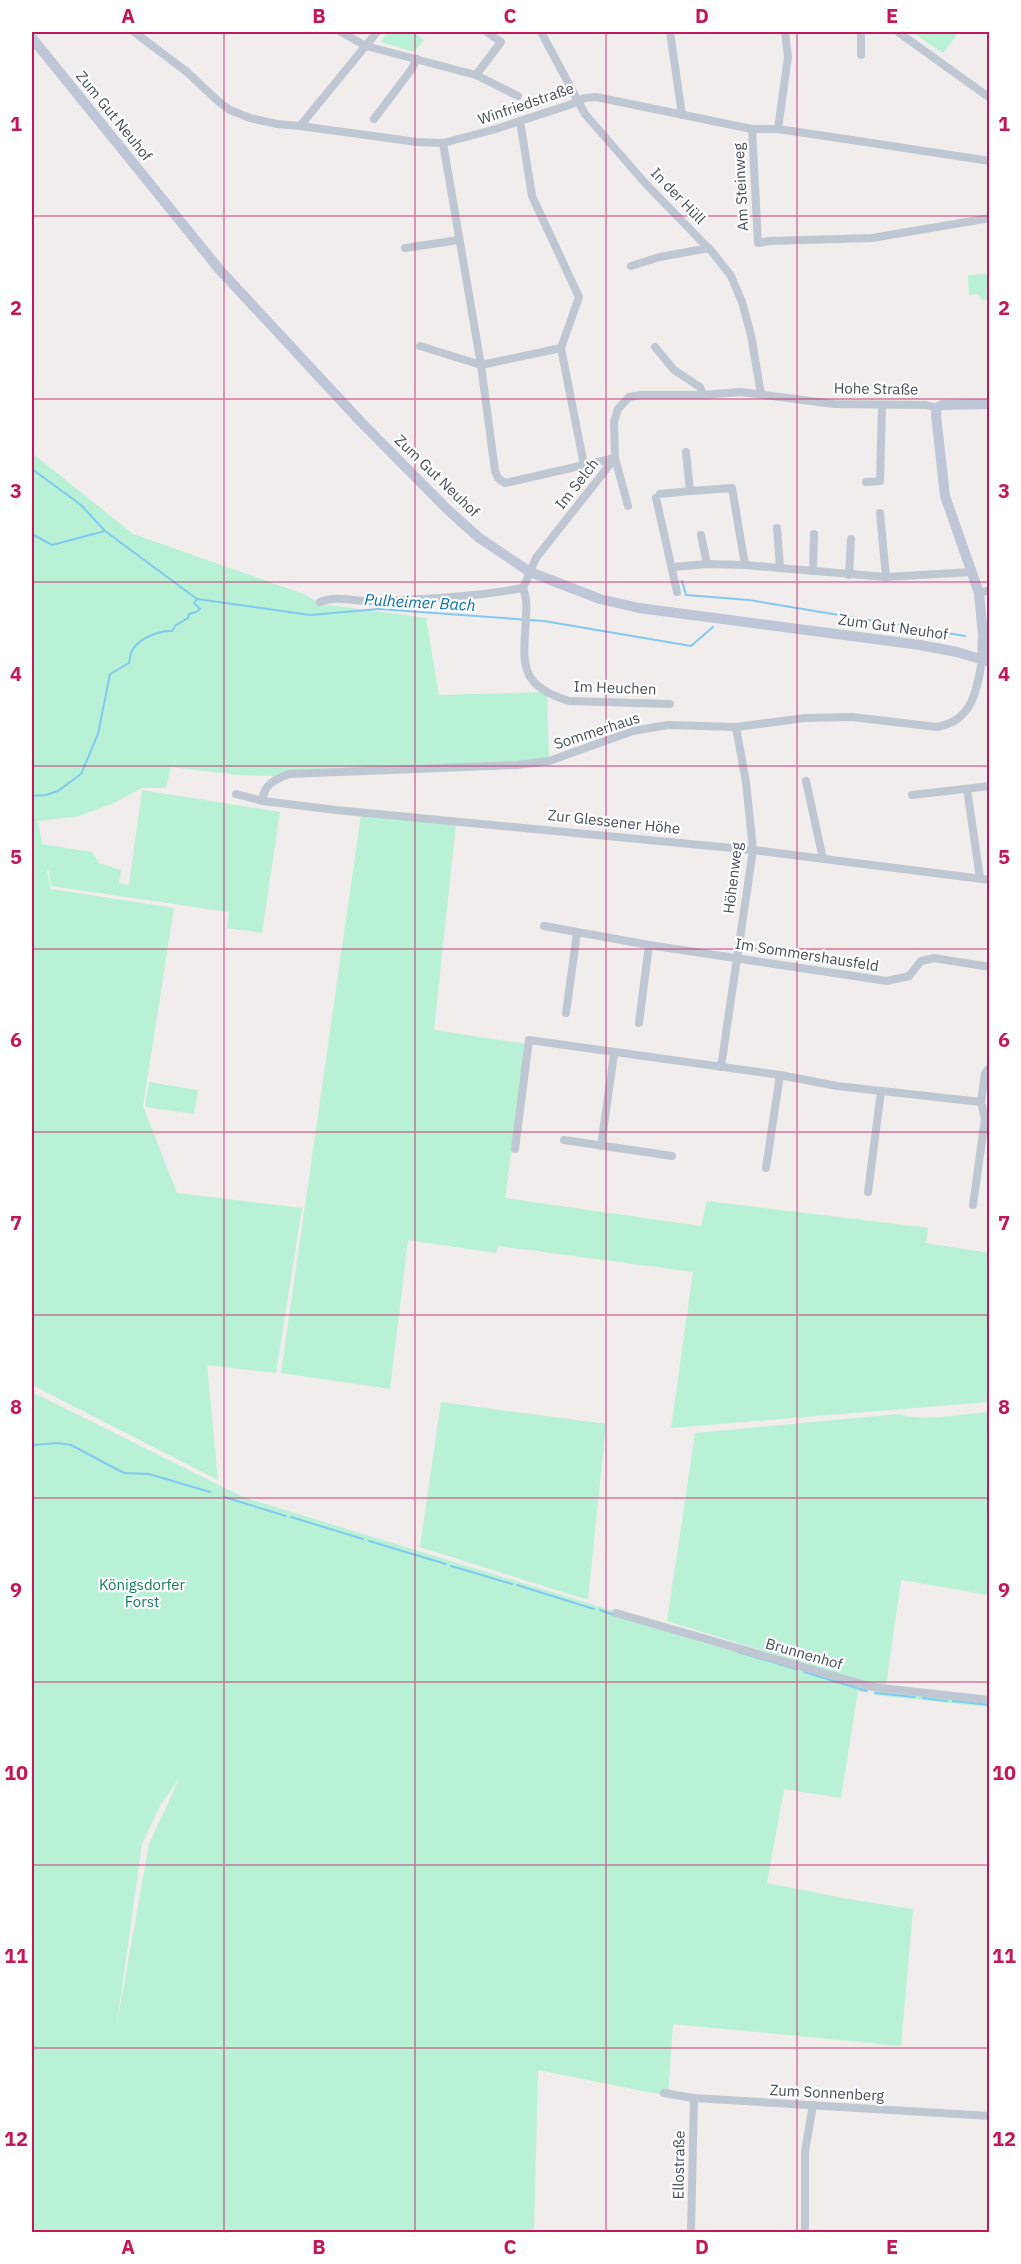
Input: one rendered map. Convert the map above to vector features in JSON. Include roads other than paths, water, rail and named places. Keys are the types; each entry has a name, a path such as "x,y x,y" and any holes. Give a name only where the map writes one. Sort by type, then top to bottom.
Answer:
{"main road":[{"name":"Zum Gut Neuhof","path":"32,38 219,269 360,421 478,537 530,572 600,599 639,608 920,645 957,652 986,661"},
{"name":"Hohe Straße","path":"937,408 942,405 990,404"},
{"path":"937,408 945,496 972,572 984,592 983,636 986,661"}],"street":[{"name":"Winfriedstraße","path":"134,32 187,72 230,110 250,118 277,124 417,142 444,143 520,121 585,98 596,97 752,129 778,129 990,161"},
{"path":"341,32 366,46 476,75 518,96"},
{"path":"300,126 377,32"},
{"path":"476,75 501,42 487,32"},
{"name":"In der Hüll","path":"541,32 585,114 622,158 709,248 731,276 752,334 761,394"},
{"path":"670,32 682,115"},
{"path":"778,129 788,57 785,32"},
{"path":"861,32 861,55"},
{"path":"898,32 990,98"},
{"path":"374,119 417,59"},
{"path":"520,121 532,196 579,297 561,348 584,465"},
{"name":"Am Steinweg","path":"752,129 758,243 872,238 990,218"},
{"path":"444,143 481,365 495,471 498,478 505,483 584,465 615,455 628,506"},
{"path":"405,248 459,240"},
{"path":"631,266 649,259 709,248"},
{"path":"420,346 481,365 561,348"},
{"path":"655,347 674,370 700,387 703,394"},
{"name":"Im Selch","path":"530,572 536,558 615,455 614,422 618,409 629,397 641,394 740,392 761,394"},
{"name":"Hohe Straße","path":"761,394 811,401 926,405 937,408"},
{"path":"866,482 880,481 882,405"},
{"path":"686,452 690,490"},
{"path":"677,592 658,496 690,490 732,488 745,565"},
{"path":"880,513 886,577"},
{"path":"777,528 780,568"},
{"path":"813,571 814,534"},
{"path":"701,535 707,564"},
{"path":"849,575 851,539"},
{"path":"673,567 707,564 745,565 886,577 972,572"},
{"path":"320,602 331,597 361,601 431,599 523,588 530,572"},
{"name":"Im Heuchen","path":"523,588 527,602 524,660 528,675 541,690 569,701 670,704"},
{"name":"Sommerhaus","path":"263,801 264,791 276,778 302,772 528,764 549,761 633,731 668,725 736,727 805,718 852,717 937,728 951,725 961,718 970,705 986,661"},
{"name":"Höhenweg","path":"721,1067 735,958 753,850 746,782 736,727"},
{"path":"806,781 823,859"},
{"path":"912,795 990,786"},
{"path":"967,789 980,878"},
{"name":"Zur Glessener Höhe","path":"236,794 263,801 359,813 753,850 990,880"},
{"name":"Im Sommershausfeld","path":"544,926 649,945 887,981 909,976 921,962 934,958 990,967"},
{"path":"566,1013 577,933"},
{"path":"639,1023 649,945"},
{"path":"515,1149 529,1040 881,1091 981,1102"},
{"path":"601,1146 614,1054"},
{"path":"973,1205 985,1119 981,1102 985,1073 990,1067"},
{"path":"766,1168 780,1075"},
{"path":"868,1192 881,1091"},
{"path":"564,1140 672,1156"},
{"name":"Brunnenhof","path":"616,1613 872,1687 990,1700"},
{"name":"Zum Sonnenberg","path":"664,2093 694,2098 990,2116"},
{"name":"Ellostraße","path":"691,2232 694,2098"},
{"path":"805,2232 805,2151 813,2105"}],"waterway":[{"name":"Pulheimer Bach","path":"32,469 81,505 105,531 197,599 310,615 379,609 544,621 691,646 713,627"},
{"name":"Pulheimer Bach","path":"32,534 52,545 105,531"},
{"name":"Pulheimer Bach","path":"682,581 686,595 749,600 965,636"},
{"path":"32,796 58,791 81,774 98,734 110,674 129,663 132,651 140,641 156,633 172,631 176,625 188,618 189,614 200,609 194,603 197,599"},
{"path":"32,1445 58,1443 71,1445 124,1473 149,1474 210,1492"},
{"path":"224,1497 286,1516"},
{"path":"291,1517 363,1539"},
{"path":"369,1541 446,1564"},
{"path":"451,1566 512,1584"},
{"path":"517,1585 594,1609"},
{"path":"600,1610 614,1615"},
{"path":"738,1652 796,1669"},
{"path":"804,1672 867,1691"},
{"path":"875,1693 915,1697"},
{"path":"923,1698 947,1701"},
{"path":"953,1701 990,1705"}],"park label":[{"name":"Königsdorfer Forst","path":"142,1594"}]}
